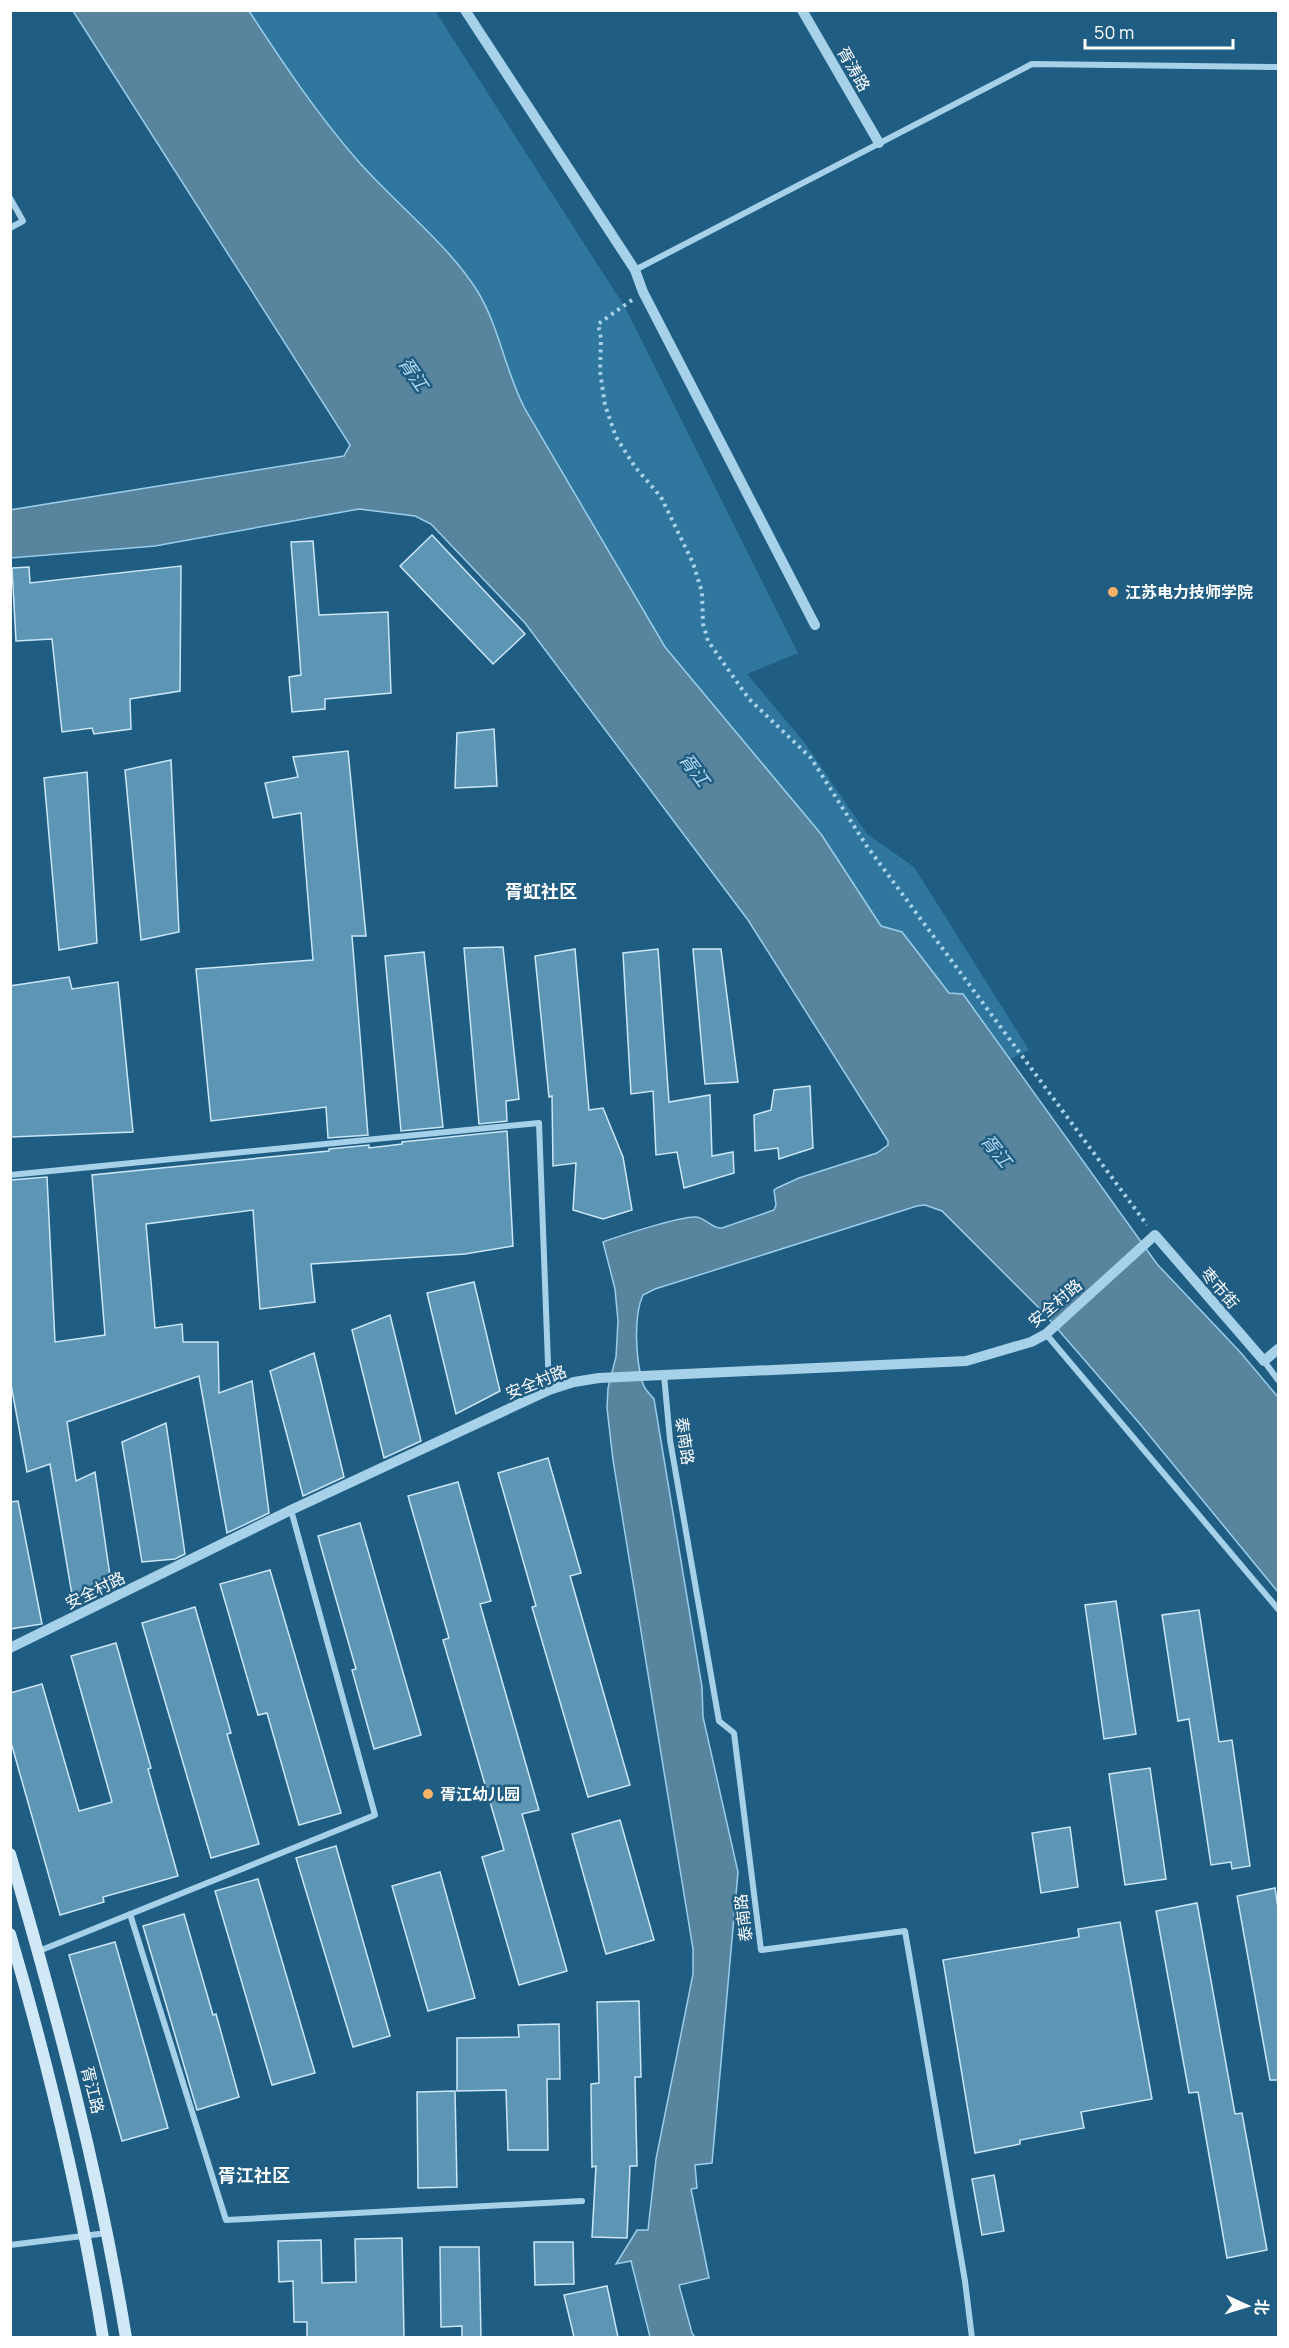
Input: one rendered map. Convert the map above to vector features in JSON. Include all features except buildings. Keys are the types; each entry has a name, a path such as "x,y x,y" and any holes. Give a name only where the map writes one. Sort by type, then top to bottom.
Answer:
{"main road":[{"name":"胥江路","path":"10,1854 39,1951 79,2103 108,2233 126,2337"},
{"path":"10,1934 55,2098 86,2237 103,2337"}],"street":[{"path":"465,10 635,270 643,292 815,624"},
{"name":"胥涛路","path":"802,10 879,143"},
{"path":"635,270 1032,64 1278,67"},
{"path":"10,198 23,221 10,228"},
{"path":"10,1176 539,1123 549,1390"},
{"name":"安全村路","path":"10,1648 291,1510 549,1390 574,1382 599,1378 966,1361 1031,1342 1049,1331 1155,1235"},
{"name":"枣市街","path":"1155,1235 1264,1361"},
{"path":"1049,1331 1278,1609"},
{"path":"1278,1349 1264,1361 1278,1380"},
{"name":"泰南路","path":"664,1375 670,1440 719,1721 734,1733 761,1950 905,1931 972,2337"},
{"path":"39,1951 375,1815 291,1510"},
{"path":"130,1914 226,2220 582,2201"},
{"path":"10,2245 108,2233"}],"path":[{"path":"643,292 598,324 602,338 600,371 605,405 616,437 635,467 662,497 693,562 702,592 703,624 708,641 749,699 811,758 866,845 1155,1235"}],"shaded area":[{"path":"249,11 435,11 626,309 798,653 747,674 804,742 867,834 914,867 1029,1050 1010,1059 963,994 949,994 902,932 881,927 821,834 665,647 525,409 512,380 486,306 478,292 452,258 358,161 328,125"}],"water":[{"name":"胥江","path":"73,11 249,11 328,125 358,161 452,258 478,292 486,306 512,380 525,409 665,647 821,834 881,926 902,932 949,993 963,994 1157,1264 1241,1353 1278,1397 1278,1592 1140,1424 1042,1311 942,1211 925,1205 917,1206 655,1289 643,1295 637,1327 639,1364 644,1386 654,1399 702,1687 703,1717 738,1872 712,2163 695,2165 697,2188 691,2189 709,2278 679,2285 695,2337 650,2337 631,2261 616,2264 637,2230 648,2230 656,2159 693,1974 693,1949 613,1460 607,1408 608,1388 616,1357 618,1321 615,1289 603,1242 650,1227 696,1217 715,1227 722,1228 774,1210 776,1205 774,1190 777,1188 799,1178 877,1153 888,1145 888,1141 748,920 525,623 431,524 415,516 359,509 155,546 11,558 10,510 344,456 350,445"}],"place":[{"name":"江苏电力技师学院","path":"1113,592"},
{"name":"胥江幼儿园","path":"428,1794"}],"district":[{"name":"胥虹社区","path":"541,892"},
{"name":"胥江社区","path":"254,2176"}]}
